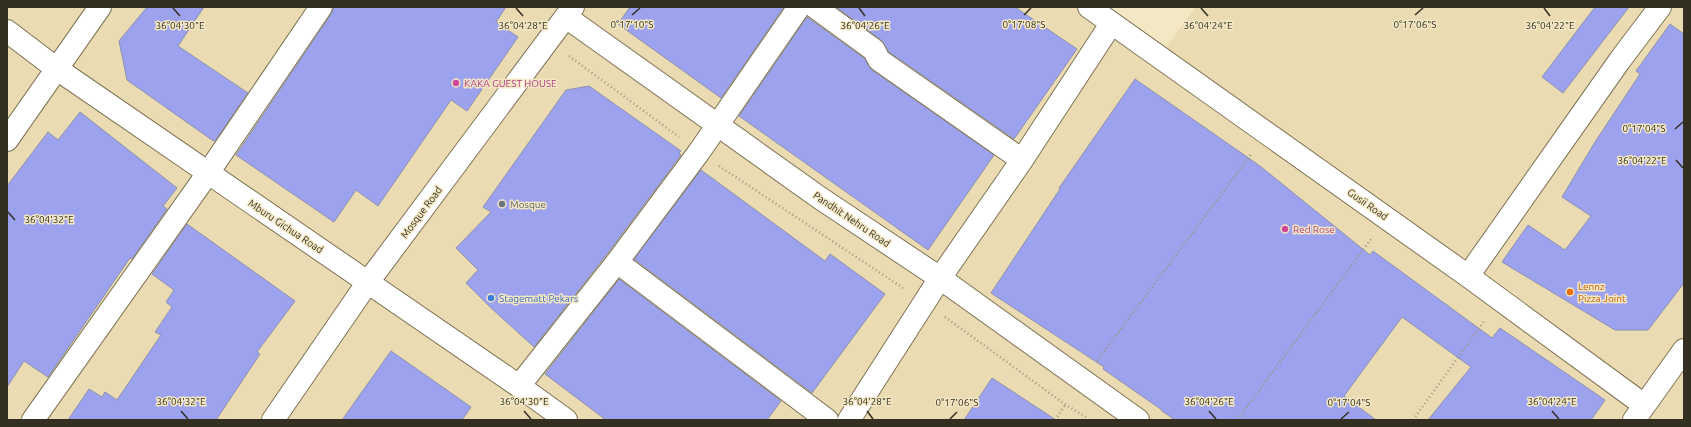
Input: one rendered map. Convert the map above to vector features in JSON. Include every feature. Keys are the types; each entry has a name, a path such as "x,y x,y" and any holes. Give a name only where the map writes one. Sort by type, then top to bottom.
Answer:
{"street":[{"path":"7,140 100,7"},
{"path":"33,420 208,173 321,7"},
{"path":"519,386 617,262 699,152 799,7"},
{"path":"815,7 874,50 879,60 1022,160"},
{"name":"Gusii Road","path":"1089,7 1468,276 1499,299 1639,413"},
{"path":"1468,276 1660,7"},
{"name":"Pandhit Nehru Road","path":"570,12 718,126 820,198 940,278 1138,420"},
{"name":"Mosque Road","path":"273,420 368,282 570,12"},
{"path":"849,420 940,278 1022,160 1111,24"},
{"name":"Mburu Gichua Road","path":"7,31 57,69 519,386 566,420"},
{"path":"617,262 827,420"},
{"path":"1639,413 1684,350"}],"path":[{"path":"549,40 699,152 924,303 1066,405 1092,420"},
{"path":"1082,381 1267,132"},
{"path":"1237,420 1387,218"},
{"path":"1413,420 1499,299"}],"shaded area":[{"path":"7,7 1088,7 1160,56 1196,7 1684,7 1684,420 7,420"}],"building":[{"path":"147,7 204,7 178,46 248,93 215,141 127,80 119,41"},
{"path":"334,7 506,7 496,22 518,37 467,111 451,100 378,206 356,190 334,222 236,155 331,14"},
{"path":"630,7 784,7 721,98 618,24"},
{"path":"836,7 1015,7 1077,49 1014,139 889,52 881,40"},
{"path":"1595,7 1629,7 1563,93 1542,77"},
{"path":"807,17 864,58 872,70 994,155 928,250 739,116"},
{"path":"1670,24 1684,34 1684,283 1648,330 1615,330 1502,262 1528,225 1565,250 1591,216 1562,197 1595,142 1640,74 1636,71"},
{"path":"1135,79 1260,166 1370,255 1373,251 1492,338 1500,328 1605,400 1591,420 1428,420 1471,367 1402,317 1344,396 1376,420 1175,420 1103,369 1104,367 991,293 1060,189 1059,188"},
{"path":"589,86 681,151 679,153 681,155 607,254 534,347 466,283 478,270 456,248 491,212 483,207 566,90"},
{"path":"80,112 177,188 163,206 167,209 132,259 130,258 48,377 24,361 7,387 7,186 48,132 58,140"},
{"path":"701,170 825,261 830,254 885,294 812,393 634,259"},
{"path":"187,224 295,301 257,352 260,354 216,420 68,420 89,389 102,397 105,392 117,400 161,335 155,332 172,307 166,302 174,290 152,274"},
{"path":"619,279 781,401 767,420 606,420 545,374"},
{"path":"391,351 471,407 462,420 342,420"},
{"path":"992,378 1056,420 964,420"}],"place":[{"name":"KAKA GUEST HOUSE","path":"456,83"},
{"name":"Mosque","path":"502,204"},
{"name":"Red Rose","path":"1285,229"},
{"name":"Lennz Pizza Joint","path":"1570,292"},
{"name":"Stagematt Pekars","path":"491,298"}]}
